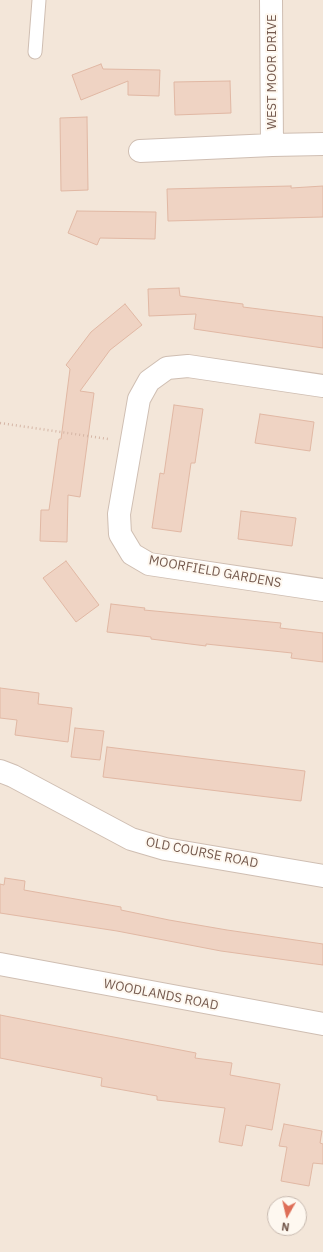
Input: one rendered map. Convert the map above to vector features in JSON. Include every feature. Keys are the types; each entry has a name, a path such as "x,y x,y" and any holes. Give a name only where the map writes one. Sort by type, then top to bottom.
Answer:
{"street":[{"name":"WEST MOOR DRIVE","path":"271,0 272,145"},
{"name":"WEST MOOR DRIVE","path":"140,151 323,144"},
{"name":"MOORFIELD GARDENS","path":"323,386 188,366 168,368 149,381 138,399 119,514 120,534 132,554 149,564 323,590"},
{"name":"OLD COURSE ROAD","path":"0,771 19,779 131,838 165,849 323,876"},
{"name":"WOODLANDS ROAD","path":"0,964 323,1024"}],"lane":[{"path":"35,52 39,0"}],"path":[{"path":"0,423 131,442"}],"shaded area":[{"path":"0,0 323,0 323,1252 0,1252"}],"building":[{"path":"101,64 103,69 160,70 159,96 128,95 128,81 81,100 72,75"},
{"path":"230,81 231,113 175,115 174,82"},
{"path":"87,117 88,190 61,191 60,118"},
{"path":"291,186 291,188 323,186 323,217 168,221 167,189"},
{"path":"77,211 156,212 155,239 100,238 97,245 68,233"},
{"path":"179,288 180,296 243,304 243,307 323,317 323,348 194,329 196,314 149,316 148,289"},
{"path":"125,304 142,325 110,350 80,391 94,393 80,497 68,495 67,542 40,541 41,510 49,510 59,439 61,439 70,369 66,365 91,332"},
{"path":"174,405 203,409 195,463 191,463 181,532 152,528 160,473 164,474"},
{"path":"260,414 314,422 310,451 255,443"},
{"path":"241,511 296,518 292,546 238,539"},
{"path":"66,561 99,605 76,622 43,578"},
{"path":"111,604 145,608 144,610 281,623 280,628 323,633 323,662 291,658 292,653 206,644 206,646 151,639 151,637 107,632"},
{"path":"0,688 39,693 38,704 72,708 68,742 15,735 17,720 0,718"},
{"path":"75,728 104,731 100,760 71,757"},
{"path":"107,747 305,771 301,801 103,777"},
{"path":"5,878 25,881 24,890 121,907 121,910 169,920 323,944 323,965 221,951 117,931 0,913 0,884 4,885"},
{"path":"0,1015 196,1053 195,1058 232,1063 230,1075 280,1084 272,1130 246,1125 242,1146 219,1142 225,1108 157,1100 157,1096 101,1086 102,1078 0,1058"},
{"path":"284,1124 322,1131 320,1143 323,1144 323,1164 313,1163 309,1186 281,1181 287,1147 279,1146"}]}
